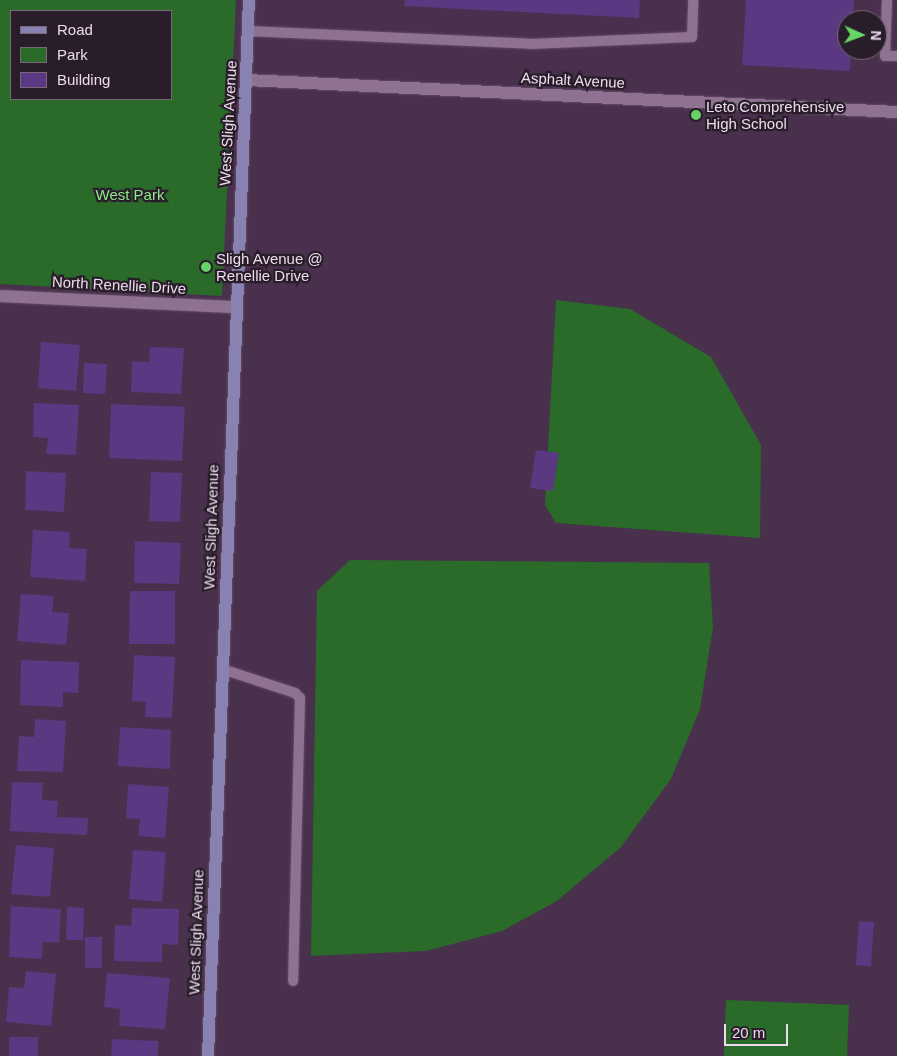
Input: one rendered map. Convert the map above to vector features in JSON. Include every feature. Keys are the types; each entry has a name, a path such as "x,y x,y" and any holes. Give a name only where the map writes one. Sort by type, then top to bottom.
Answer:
{"main road":[{"name":"West Sligh Avenue","path":"208,1056 249,0"}],"street":[{"name":"Asphalt Avenue","path":"247,80 897,112"},
{"name":"North Renellie Drive","path":"0,296 236,307"}],"lane":[{"path":"248,31 531,44 692,37 693,0"},
{"path":"887,0 885,56 897,56"},
{"path":"222,670 295,693 300,698 293,981"}],"green space":[{"name":"West Park","path":"0,0 236,0 222,296 0,284"},
{"path":"556,300 630,309 711,357 761,445 760,538 556,523 545,505"},
{"path":"350,560 709,563 713,627 700,709 671,779 621,847 557,901 502,931 426,951 311,956 317,591"},
{"path":"726,1000 849,1005 847,1056 724,1056"}],"building":[{"path":"405,0 640,0 639,18 404,6"},
{"path":"746,0 854,0 854,10 837,10 837,60 851,60 850,71 742,65"},
{"path":"41,342 80,345 76,391 38,388"},
{"path":"150,347 184,348 181,394 131,392 132,361 149,362"},
{"path":"84,363 107,364 105,394 83,393"},
{"path":"34,403 79,405 76,455 46,454 48,438 33,437"},
{"path":"111,404 185,407 182,461 109,458"},
{"path":"536,450 559,453 553,491 530,488"},
{"path":"26,471 66,473 64,512 25,510"},
{"path":"151,472 182,473 180,522 149,521"},
{"path":"33,530 70,532 69,548 87,549 85,581 30,577"},
{"path":"135,541 181,543 179,584 134,583"},
{"path":"130,591 175,591 175,644 129,644"},
{"path":"21,594 54,596 52,612 69,613 66,645 17,641"},
{"path":"134,655 175,657 172,718 145,717 146,702 132,701"},
{"path":"21,660 79,662 78,693 63,692 63,707 20,705"},
{"path":"35,719 66,721 63,772 17,771 19,736 34,737"},
{"path":"120,727 171,730 170,769 118,766"},
{"path":"12,782 43,783 42,800 58,801 57,817 88,818 87,835 10,831"},
{"path":"128,784 169,787 165,838 138,836 140,819 126,818"},
{"path":"16,845 54,848 50,897 11,894"},
{"path":"133,850 166,852 162,902 129,899"},
{"path":"11,906 61,909 59,943 43,942 42,959 9,957"},
{"path":"67,907 84,908 83,940 66,940"},
{"path":"132,908 179,909 178,945 162,944 162,962 114,961 115,925 131,926"},
{"path":"859,921 874,922 871,966 856,965"},
{"path":"85,937 102,937 102,968 85,968"},
{"path":"26,971 56,974 51,1026 6,1022 9,987 24,988"},
{"path":"107,973 170,978 165,1029 119,1026 120,1009 104,1007"},
{"path":"9,1037 38,1037 38,1056 9,1056"},
{"path":"112,1039 158,1041 158,1056 111,1056"}],"place":[{"name":"Leto Comprehensive High School","path":"696,115"},
{"name":"Sligh Avenue @ Renellie Drive","path":"206,267"}]}
